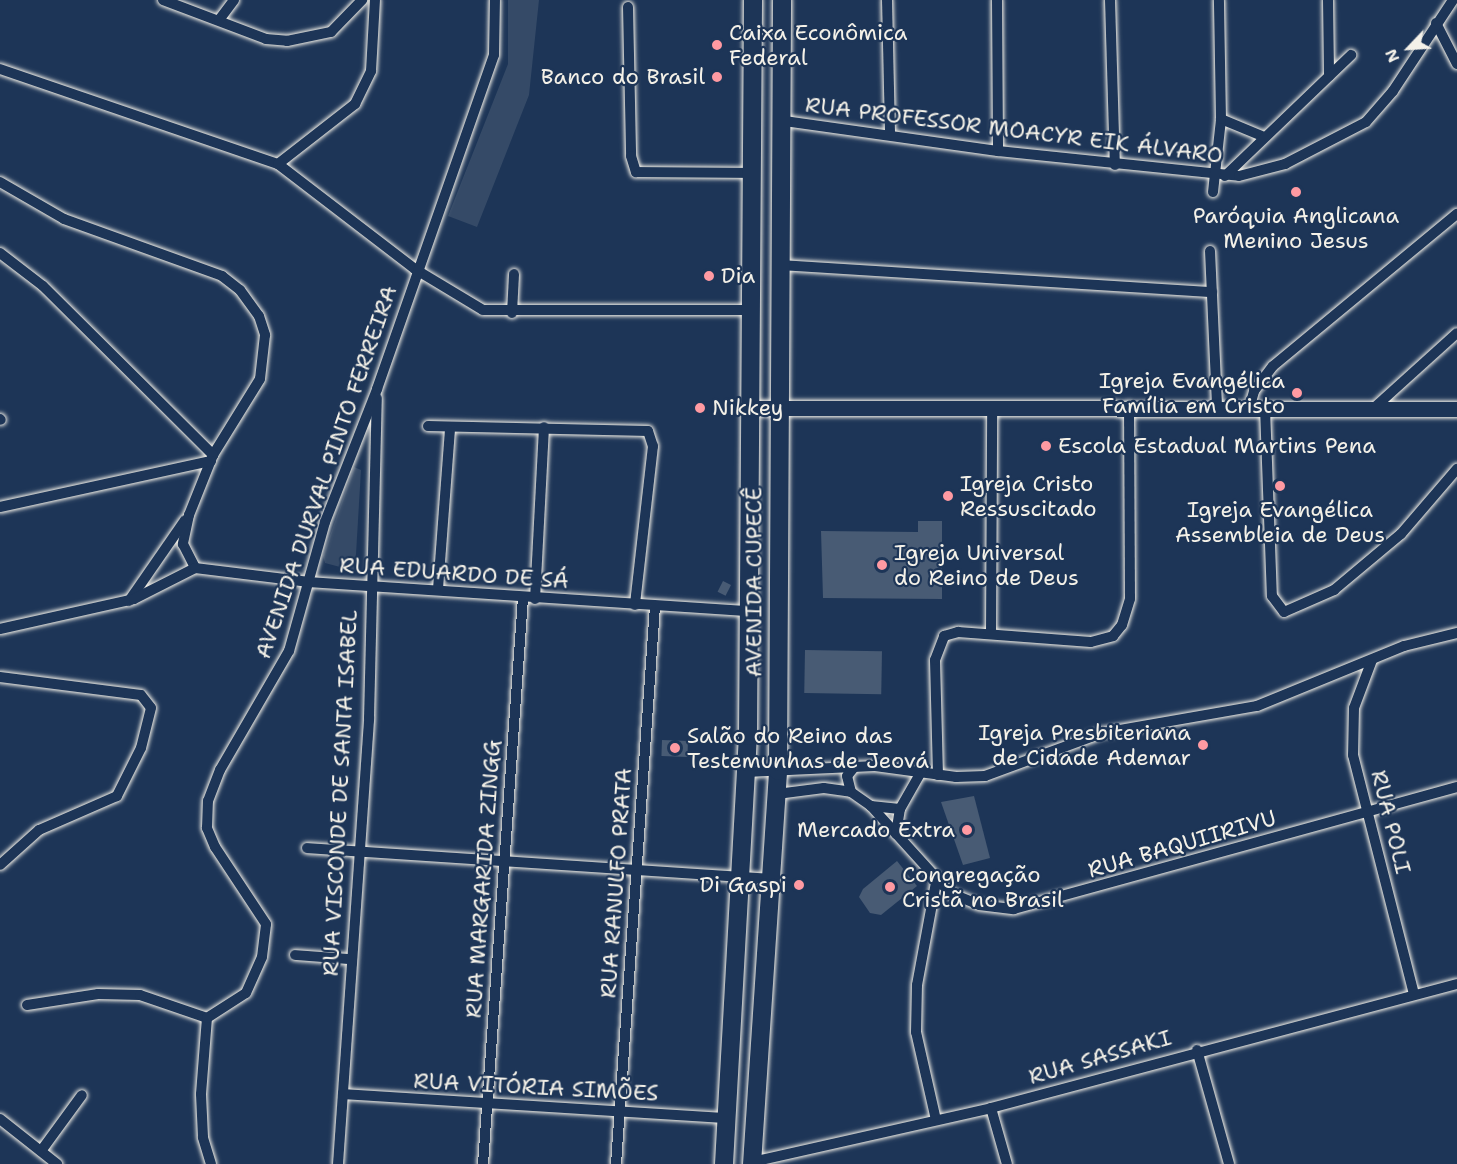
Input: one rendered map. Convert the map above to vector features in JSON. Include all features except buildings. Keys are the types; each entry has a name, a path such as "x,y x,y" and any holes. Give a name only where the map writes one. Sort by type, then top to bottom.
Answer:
{"main road":[{"name":"AVENIDA CUPECÊ","path":"724,1164 738,877 746,771 749,408 754,173 753,0"},
{"name":"AVENIDA CUPECÊ","path":"752,1163 778,771 778,409 784,121 782,0"}],"street":[{"path":"163,0 266,39 303,41 343,24 362,0"},
{"path":"219,20 234,0"},
{"path":"278,164 355,104 371,71 375,0"},
{"name":"AVENIDA DURVAL PINTO FERREIRA","path":"207,1018 246,993 266,940 263,915 232,878 215,848 207,828 208,801 220,770 281,668 309,582 325,522 377,389 416,269 494,55 495,0"},
{"path":"887,0 890,132"},
{"path":"997,0 998,151"},
{"path":"1110,0 1115,165"},
{"path":"1213,192 1220,176 1219,0"},
{"path":"1328,0 1329,76"},
{"name":"RUA PROFESSOR MOACYR EIK ÁLVARO","path":"784,121 890,132 998,151 1220,176 1285,164 1366,122 1393,91 1453,0"},
{"path":"628,8 633,167 643,174 754,173"},
{"path":"1436,23 1457,64"},
{"path":"1220,176 1352,55"},
{"path":"0,69 278,164 416,269 467,304 512,313 751,310"},
{"path":"1221,119 1262,136"},
{"path":"0,182 64,219 222,276 251,303 265,335 262,372 212,458 189,514 183,544 195,568 129,601 0,629"},
{"path":"1249,409 1254,391 1273,366 1457,214"},
{"path":"1210,251 1217,408"},
{"path":"0,253 43,286 212,458"},
{"path":"782,265 1212,292"},
{"path":"512,313 514,274"},
{"path":"1374,407 1457,333"},
{"name":"RUA VISCONDE DE SANTA ISABEL","path":"338,1164 350,959 361,852 372,586 377,389"},
{"path":"749,408 1129,406 1249,409 1374,407 1457,409"},
{"path":"938,775 935,660 940,641 949,633 1091,642 1107,639 1119,630 1130,599 1129,406"},
{"path":"991,634 992,408"},
{"path":"1265,408 1271,588 1280,610 1305,606 1334,590 1401,534 1457,469"},
{"path":"428,426 450,429 640,429 650,433 653,446 635,605"},
{"path":"535,599 544,428"},
{"path":"438,589 450,429"},
{"path":"0,507 212,458"},
{"path":"129,601 189,514"},
{"name":"RUA EDUARDO DE SÁ","path":"195,568 309,582 438,589 535,599 748,611"},
{"name":"RUA MARGARIDA ZINGG","path":"483,1164 523,598"},
{"name":"RUA RANULFO PRATA","path":"616,1164 655,606"},
{"path":"746,771 855,766 938,775 985,776 1102,733 1257,706 1404,646 1457,633"},
{"name":"RUA POLI","path":"1372,660 1354,708 1353,755 1414,994"},
{"path":"0,677 141,695 151,708 137,759 117,796 39,830 0,865"},
{"path":"851,792 847,776 855,766"},
{"path":"896,834 900,809 921,772"},
{"name":"RUA BAQUIIRIVU","path":"777,794 824,788 851,792 871,806 936,882 966,901 1014,909 1457,787"},
{"path":"871,806 900,809"},
{"path":"307,848 771,879"},
{"path":"936,882 917,985 916,1032 936,1120"},
{"path":"295,955 350,959"},
{"name":"RUA SASSAKI","path":"752,1163 991,1108 1197,1050 1414,994 1456,986"},
{"path":"27,1005 98,994 140,995 207,1018 201,1094 203,1137 210,1164"},
{"path":"1197,1050 1229,1164"},
{"name":"RUA VITÓRIA SIMÕES","path":"343,1094 727,1118"},
{"path":"41,1151 82,1095"},
{"path":"991,1108 1006,1164"},
{"path":"0,1119 57,1164"}],"shaded area":[{"path":"508,0 539,0 529,95 477,227 448,216 508,64"},
{"path":"354,467 361,470 355,571 325,563 323,556"}],"place":[{"name":"Caixa Econômica Federal","path":"717,45"},
{"name":"Banco do Brasil","path":"717,77"},
{"name":"Paróquia Anglicana Menino Jesus","path":"1296,192"},
{"name":"Dia","path":"709,276"},
{"name":"Igreja Evangélica Família em Cristo","path":"1297,393"},
{"name":"Nikkey","path":"700,408"},
{"name":"Escola Estadual Martins Pena","path":"1046,446"},
{"name":"Igreja Evangélica Assembleia de Deus","path":"1280,486"},
{"name":"Igreja Cristo Ressuscitado","path":"948,496"},
{"name":"Igreja Universal do Reino de Deus","path":"882,565"},
{"name":"Igreja Presbiteriana de Cidade Ademar","path":"1203,745"},
{"name":"Salão do Reino das Testemunhas de Jeová","path":"675,748"},
{"name":"Mercado Extra","path":"967,830"},
{"name":"Di Gaspi","path":"799,885"},
{"name":"Congregação Cristã no Brasil","path":"890,887"}]}
